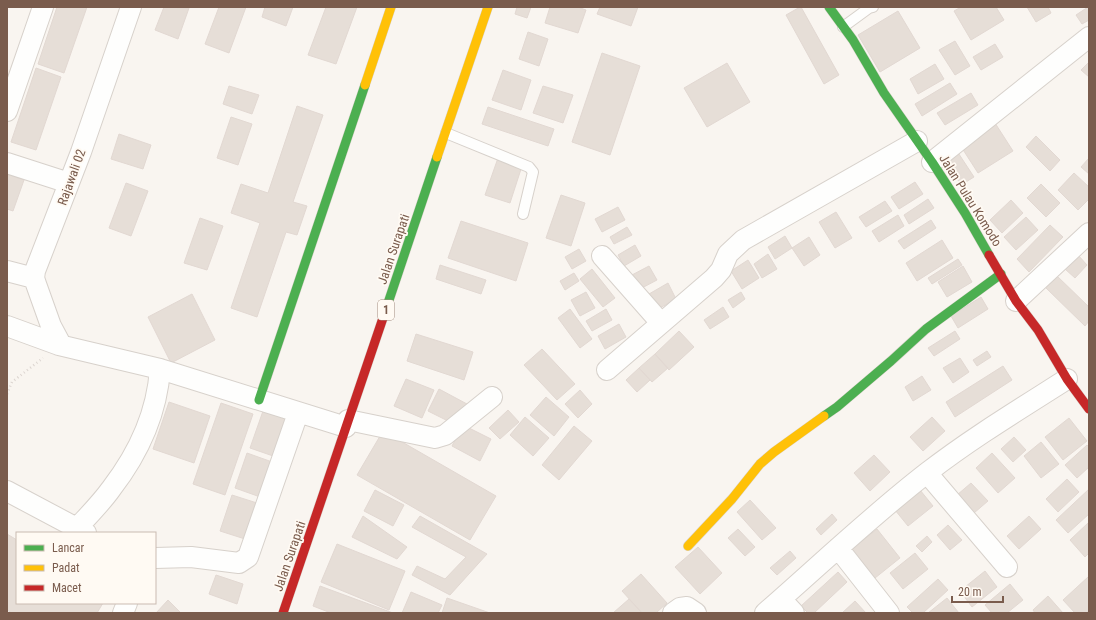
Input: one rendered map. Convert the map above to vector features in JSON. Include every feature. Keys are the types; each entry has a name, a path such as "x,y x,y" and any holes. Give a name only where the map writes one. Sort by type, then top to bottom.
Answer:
{"main road":[{"path":"259,400 391,7"},
{"name":"Jalan Surapati","path":"284,613 488,7"},
{"name":"Jalan Pulau Komodo","path":"828,7 853,40 884,93 965,213 1016,301 1038,330 1067,379 1087,402"},
{"path":"688,546 740,491 760,464 774,452 837,407 926,329 1001,274"}],"street":[{"path":"7,110 43,7"},
{"name":"Rajawali 02","path":"34,278 35,271 69,184 131,7"},
{"path":"932,162 1089,37"},
{"path":"607,370 714,278 721,270 728,254 743,240 917,141"},
{"path":"7,163 69,184"},
{"path":"1016,301 1089,232"},
{"path":"602,256 661,323"},
{"path":"7,271 34,278 51,326 59,341 59,346"},
{"path":"7,326 59,346 160,368 298,413 347,424 435,438 445,435 492,397"},
{"path":"7,491 82,531 132,459 147,427 159,388 160,368"},
{"path":"765,613 788,606 838,548 927,473 964,446 1067,379"},
{"path":"156,558 191,557 239,563 248,557 298,413"},
{"path":"927,473 1007,567"},
{"path":"838,548 889,613"},
{"path":"673,613 680,608 687,607 696,613"}],"lane":[{"path":"843,27 869,8 873,7"},
{"path":"446,133 532,169 533,172 523,214"}],"path":[{"path":"7,394 12,382 59,346"}],"building":[{"path":"57,7 87,7 64,73 38,64"},
{"path":"164,7 189,8 178,39 155,30"},
{"path":"219,7 246,7 229,53 205,44"},
{"path":"265,7 293,7 286,26 262,17"},
{"path":"326,7 357,7 336,64 308,55"},
{"path":"517,7 531,7 527,18 515,14"},
{"path":"550,7 578,7 586,10 578,33 545,23"},
{"path":"600,7 638,7 631,26 597,14"},
{"path":"800,7 839,75 824,84 786,15"},
{"path":"961,7 996,7 1004,20 971,40 954,11"},
{"path":"1027,7 1048,7 1051,13 1036,22"},
{"path":"1088,7 1089,20 1082,24 1076,15"},
{"path":"898,11 920,48 880,72 858,35"},
{"path":"528,32 548,39 539,66 519,59"},
{"path":"955,41 970,66 955,75 939,50"},
{"path":"995,44 1003,57 981,70 973,57"},
{"path":"602,53 640,66 610,155 572,142"},
{"path":"1089,62 1089,77 1081,70"},
{"path":"727,63 750,102 707,127 684,88"},
{"path":"935,64 944,79 918,94 910,79"},
{"path":"36,68 61,77 36,150 11,142"},
{"path":"503,70 531,80 521,110 492,100"},
{"path":"950,83 957,94 922,116 915,104"},
{"path":"229,86 259,95 252,114 223,104"},
{"path":"543,86 573,95 563,123 533,113"},
{"path":"971,93 978,105 945,125 937,113"},
{"path":"297,106 323,115 293,202 307,206 297,235 286,232 257,317 231,308 260,223 231,213 241,184 268,193"},
{"path":"488,107 554,129 548,146 482,124"},
{"path":"231,117 252,124 238,165 217,158"},
{"path":"995,123 1013,151 978,173 960,145"},
{"path":"119,134 151,145 143,169 111,159"},
{"path":"1036,136 1060,160 1050,171 1026,147"},
{"path":"955,148 974,177 961,185 943,156"},
{"path":"498,158 522,166 510,203 485,195"},
{"path":"1089,158 1089,174 1081,167"},
{"path":"1074,173 1089,187 1089,199 1078,210 1058,190"},
{"path":"7,174 24,180 13,211 7,209"},
{"path":"915,182 923,194 899,209 891,197"},
{"path":"126,183 148,191 131,236 109,228"},
{"path":"1041,184 1060,203 1046,217 1027,198"},
{"path":"561,195 585,203 571,246 546,238"},
{"path":"928,199 934,208 909,224 904,215"},
{"path":"1011,200 1023,213 1002,233 990,220"},
{"path":"885,201 892,211 866,227 859,217"},
{"path":"618,207 625,220 602,232 595,219"},
{"path":"836,212 852,238 835,248 819,222"},
{"path":"898,215 904,226 879,242 872,231"},
{"path":"1026,217 1038,230 1016,250 1004,237"},
{"path":"200,218 223,226 207,270 184,263"},
{"path":"931,220 936,228 904,249 898,241"},
{"path":"461,221 528,243 516,281 448,258"},
{"path":"1050,225 1063,237 1029,272 1017,259"},
{"path":"627,227 632,235 614,244 610,237"},
{"path":"785,236 792,248 775,259 768,247"},
{"path":"809,237 820,255 804,266 792,248"},
{"path":"942,240 953,258 917,281 906,263"},
{"path":"635,245 641,256 624,266 618,255"},
{"path":"579,249 586,261 572,269 565,257"},
{"path":"768,254 777,269 762,278 754,264"},
{"path":"1078,255 1087,265 1075,278 1065,269"},
{"path":"958,259 962,265 932,284 928,278"},
{"path":"748,260 759,278 742,289 731,271"},
{"path":"440,265 486,280 481,294 436,279"},
{"path":"649,266 657,280 638,290 630,276"},
{"path":"963,266 972,282 947,297 938,282"},
{"path":"592,269 615,298 603,307 580,279"},
{"path":"574,273 579,281 565,290 560,281"},
{"path":"1056,275 1089,307 1089,321 1085,326 1045,287"},
{"path":"668,283 676,299 658,309 649,294"},
{"path":"586,292 595,308 580,316 571,300"},
{"path":"741,292 745,299 733,308 728,300"},
{"path":"192,294 215,340 171,363 148,317"},
{"path":"981,297 988,309 958,328 951,316"},
{"path":"723,307 729,317 710,329 704,320"},
{"path":"570,309 592,339 580,348 558,318"},
{"path":"606,309 612,320 592,331 586,321"},
{"path":"619,324 626,337 605,349 598,336"},
{"path":"679,331 694,347 669,370 655,354"},
{"path":"955,331 960,339 934,356 928,348"},
{"path":"416,334 473,352 464,380 407,361"},
{"path":"542,349 575,384 557,400 524,365"},
{"path":"987,351 991,357 977,366 973,360"},
{"path":"655,354 668,368 652,382 639,368"},
{"path":"960,358 969,372 953,383 943,368"},
{"path":"1003,366 1012,380 955,417 946,402"},
{"path":"639,368 650,380 637,392 626,380"},
{"path":"922,376 931,390 913,401 905,387"},
{"path":"406,379 434,390 422,418 394,406"},
{"path":"439,389 467,404 456,425 428,411"},
{"path":"580,390 592,404 578,418 565,404"},
{"path":"546,397 569,417 554,436 530,415"},
{"path":"169,402 210,416 194,463 153,449"},
{"path":"221,403 253,414 225,495 193,484"},
{"path":"508,410 519,422 500,439 489,428"},
{"path":"263,411 289,420 276,457 250,448"},
{"path":"525,417 549,438 533,456 510,435"},
{"path":"932,417 945,431 923,451 910,437"},
{"path":"1069,418 1087,441 1063,460 1045,437"},
{"path":"463,425 491,439 480,461 452,446"},
{"path":"574,426 592,441 559,480 542,465"},
{"path":"383,431 496,496 470,540 357,475"},
{"path":"1014,437 1026,450 1013,462 1001,449"},
{"path":"1041,442 1059,464 1041,478 1024,456"},
{"path":"1087,445 1089,447 1089,467 1077,478 1065,465"},
{"path":"247,453 275,463 263,498 235,488"},
{"path":"992,453 1015,478 998,493 976,468"},
{"path":"874,455 890,472 870,491 854,473"},
{"path":"1067,479 1079,492 1058,512 1046,499"},
{"path":"971,483 988,501 974,513 957,495"},
{"path":"1089,489 1089,514 1068,533 1056,520"},
{"path":"375,490 404,505 393,526 364,511"},
{"path":"920,490 933,506 908,526 895,510"},
{"path":"232,495 257,503 245,539 220,531"},
{"path":"750,500 776,528 762,540 737,512"},
{"path":"832,514 837,520 821,535 816,529"},
{"path":"363,516 407,547 397,559 352,537"},
{"path":"420,516 487,554 450,595 412,575 417,566 445,579 466,557 412,527"},
{"path":"1029,516 1041,529 1019,549 1007,536"},
{"path":"1088,523 1089,553 1085,557 1070,540"},
{"path":"948,525 962,540 950,550 937,535"},
{"path":"738,529 755,547 745,556 728,538"},
{"path":"877,529 900,558 875,578 852,549"},
{"path":"7,534 16,539 16,604 102,604 97,613 12,613 7,610"},
{"path":"927,536 932,542 922,552 916,546"},
{"path":"337,544 405,571 389,610 321,582"},
{"path":"698,547 722,573 700,594 675,567"},
{"path":"790,551 796,558 777,575 770,568"},
{"path":"915,553 928,569 903,589 890,573"},
{"path":"985,571 997,587 972,607 960,591"},
{"path":"838,572 847,582 814,613 808,613 801,606"},
{"path":"641,574 667,603 656,613 642,613 622,591"},
{"path":"216,575 243,584 237,604 209,594"},
{"path":"1088,577 1089,610 1086,613 1075,613 1063,600"},
{"path":"938,579 948,590 923,613 913,613 907,607"},
{"path":"1010,584 1023,600 1007,613 992,613 985,605"},
{"path":"320,586 393,613 331,613 313,606"},
{"path":"411,592 442,605 438,613 402,613"},
{"path":"1048,596 1063,613 1035,613 1033,610"},
{"path":"447,598 490,613 442,613"},
{"path":"947,598 959,613 928,613"},
{"path":"629,599 642,613 613,613"},
{"path":"168,600 181,613 156,613"},
{"path":"855,601 866,613 842,613"}],"traffic: fast":[{"path":"829,7 853,40 884,93 965,213 989,255"},
{"path":"259,400 365,85"},
{"path":"384,315 437,157"},
{"path":"824,416 837,407 891,361 926,329 1001,274"}],"traffic: slow":[{"path":"365,85 391,7"},
{"path":"437,157 488,7"},
{"path":"688,546 732,499 760,464 824,416"}],"traffic: jam":[{"path":"989,255 1016,301 1038,330 1067,379 1089,409"},
{"path":"283,613 384,315"}]}
